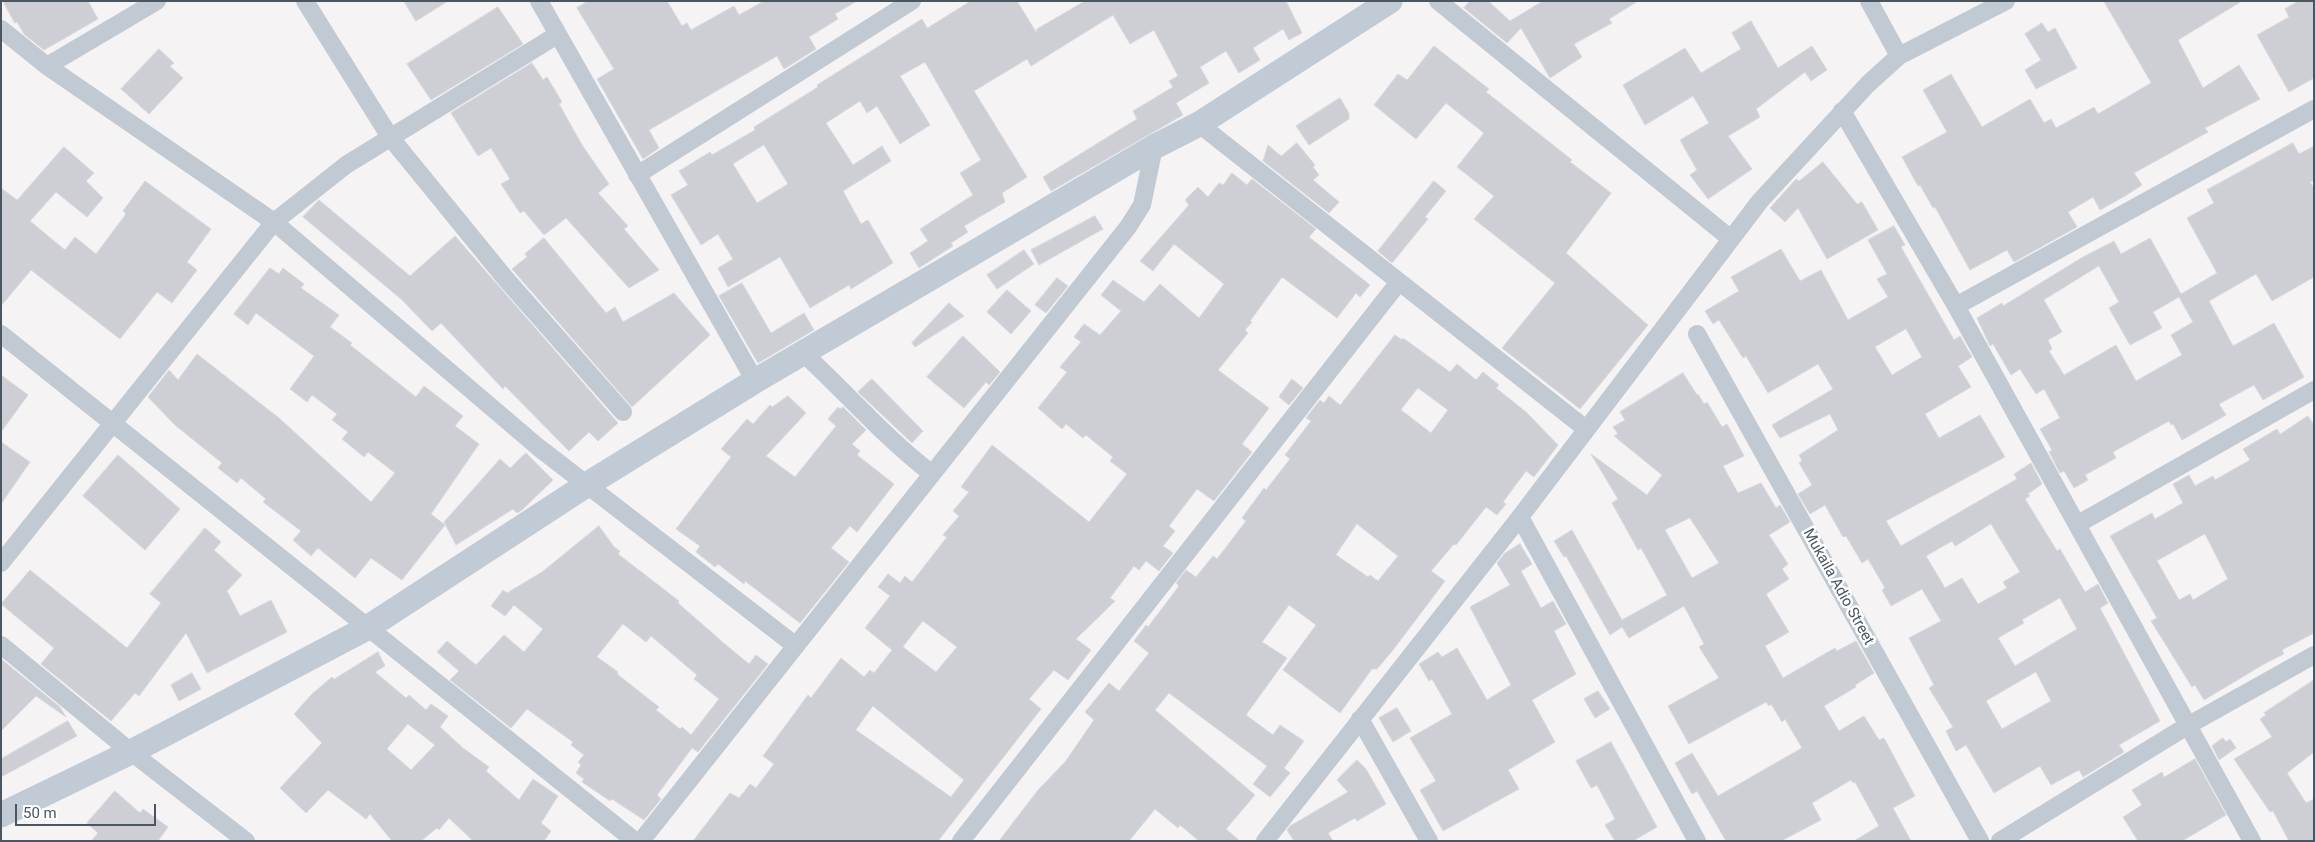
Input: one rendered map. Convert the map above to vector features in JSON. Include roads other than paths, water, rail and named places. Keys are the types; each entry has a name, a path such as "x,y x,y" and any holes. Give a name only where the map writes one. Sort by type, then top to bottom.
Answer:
{"street":[{"path":"47,66 156,1"},
{"path":"306,1 390,137 505,278 623,412"},
{"path":"539,1 755,381"},
{"path":"637,175 912,1"},
{"path":"1,815 131,752 367,628 588,484 755,381 1154,147 1199,124 1390,1"},
{"path":"1438,1 1731,239"},
{"path":"1869,1 1899,56"},
{"path":"1265,841 1520,517 1760,201 1842,111 1899,56 2006,1"},
{"path":"1,29 47,66 274,222 538,447 796,646"},
{"path":"1,564 274,222 346,165 557,35"},
{"path":"1956,306 2314,109"},
{"path":"1842,111 1956,306 2252,841"},
{"path":"1199,124 1586,429"},
{"path":"641,841 1128,227 1142,205 1154,147"},
{"path":"961,841 1399,282"},
{"path":"1,334 635,841"},
{"name":"Mukaila Adio Street","path":"1697,334 1980,841"},
{"path":"804,353 839,386 876,427 931,473"},
{"path":"2078,524 2314,390"},
{"path":"1520,517 1697,841"},
{"path":"1,645 131,752 246,841"},
{"path":"2000,841 2187,726 2314,655"},
{"path":"1360,719 1428,841"}]}
